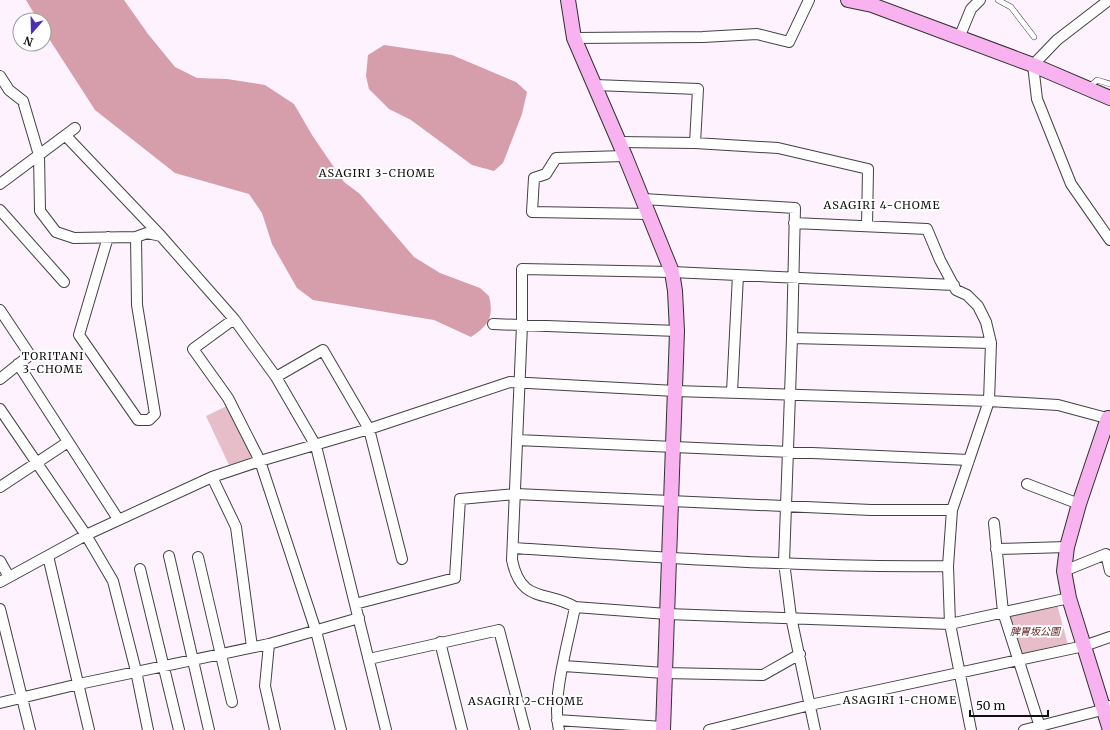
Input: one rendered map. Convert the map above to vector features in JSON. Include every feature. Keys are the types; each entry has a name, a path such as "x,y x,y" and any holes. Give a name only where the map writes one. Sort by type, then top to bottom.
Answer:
{"street":[{"path":"568,0 574,38 649,214 672,272 675,291 677,331 663,729 558,725 559,688 575,607"},
{"path":"574,38 703,37 758,34 789,42 809,0"},
{"path":"848,0 872,5 1033,65 1110,98"},
{"path":"959,38 971,9 980,0"},
{"path":"1109,0 1057,40 1033,65 1036,99 1071,184 1110,240"},
{"path":"0,76 9,90 23,101 40,155 40,211 56,232 74,238 108,236 136,237 147,233 161,236"},
{"path":"595,85 698,89 695,143"},
{"path":"0,184 75,128"},
{"path":"66,136 161,236 234,319 276,377 316,446 386,730"},
{"path":"619,142 695,143 778,148 868,169 867,226"},
{"path":"625,156 556,158 546,174 534,178 532,212 649,214"},
{"path":"643,199 794,208 792,338 784,562 791,617 815,730"},
{"path":"0,210 64,282"},
{"path":"794,223 927,229 940,260 956,290 967,295 978,306 986,322 991,343 989,401 952,510 948,566 950,624 971,730"},
{"path":"108,236 79,335 138,420 149,420 155,414 137,305 136,237"},
{"path":"954,285 672,272 522,269 522,325 512,560 514,569 522,585 539,596 563,600 575,607 667,614 791,617 950,624 1068,598"},
{"path":"732,392 738,275"},
{"path":"0,310 30,355 0,379"},
{"path":"234,319 193,349 228,398 260,461 316,631 340,730"},
{"path":"493,324 677,331"},
{"path":"792,338 991,343"},
{"path":"276,377 322,350 369,429 402,559"},
{"path":"18,364 118,519"},
{"path":"0,582 118,519 212,477 260,461 316,446 510,382 675,391 989,401 1058,405 1109,417 1079,504 1064,571 1068,598 1106,708 1110,730"},
{"path":"0,409 86,535 113,581 136,671 148,730"},
{"path":"517,440 969,460"},
{"path":"0,487 37,464 68,442"},
{"path":"212,477 236,528 252,647"},
{"path":"1027,484 1079,504"},
{"path":"355,604 455,578 460,499 516,494 872,510 952,510"},
{"path":"994,524 1003,612 1040,728"},
{"path":"513,548 669,558 870,567 948,566"},
{"path":"996,549 1068,548"},
{"path":"1064,571 1106,554 1110,571"},
{"path":"48,556 90,730"},
{"path":"169,556 209,730"},
{"path":"198,558 232,702"},
{"path":"0,561 9,577"},
{"path":"140,570 179,730"},
{"path":"0,608 30,730"},
{"path":"0,703 136,671 269,644 358,618"},
{"path":"369,659 499,630 525,730"},
{"path":"709,730 810,706 1084,646 1110,637"},
{"path":"440,642 462,730"},
{"path":"269,644 265,686 274,730"},
{"path":"564,666 664,673 763,675 800,654"},
{"path":"1024,730 1040,728 1106,708"}],"lane":[{"path":"998,0 1011,7 1034,37"},
{"path":"1088,88 1097,80 1110,84"}],"green space":[{"path":"227,406 252,458 229,465 206,416"},
{"name":"脾胃坂公園","path":"1057,604 1068,645 1020,656 1008,615"}],"shaded area":[{"path":"26,0 124,0 148,34 175,67 197,78 227,79 265,85 294,104 312,135 344,182 360,194 414,257 440,273 480,288 489,296 491,310 489,320 471,337 434,320 313,300 297,288 272,244 262,213 249,194 175,173 95,110 52,43 52,12 33,12"},
{"path":"384,45 452,55 516,82 527,92 522,114 503,163 494,171 472,165 411,120 389,109 369,89 366,76 368,55"}],"district":[{"name":"ASAGIRI 3-CHOME","path":"377,173"},
{"name":"ASAGIRI 4-CHOME","path":"882,205"},
{"name":"TORITANI 3-CHOME","path":"53,362"},
{"name":"ASAGIRI 1-CHOME","path":"900,700"},
{"name":"ASAGIRI 2-CHOME","path":"526,701"}]}
